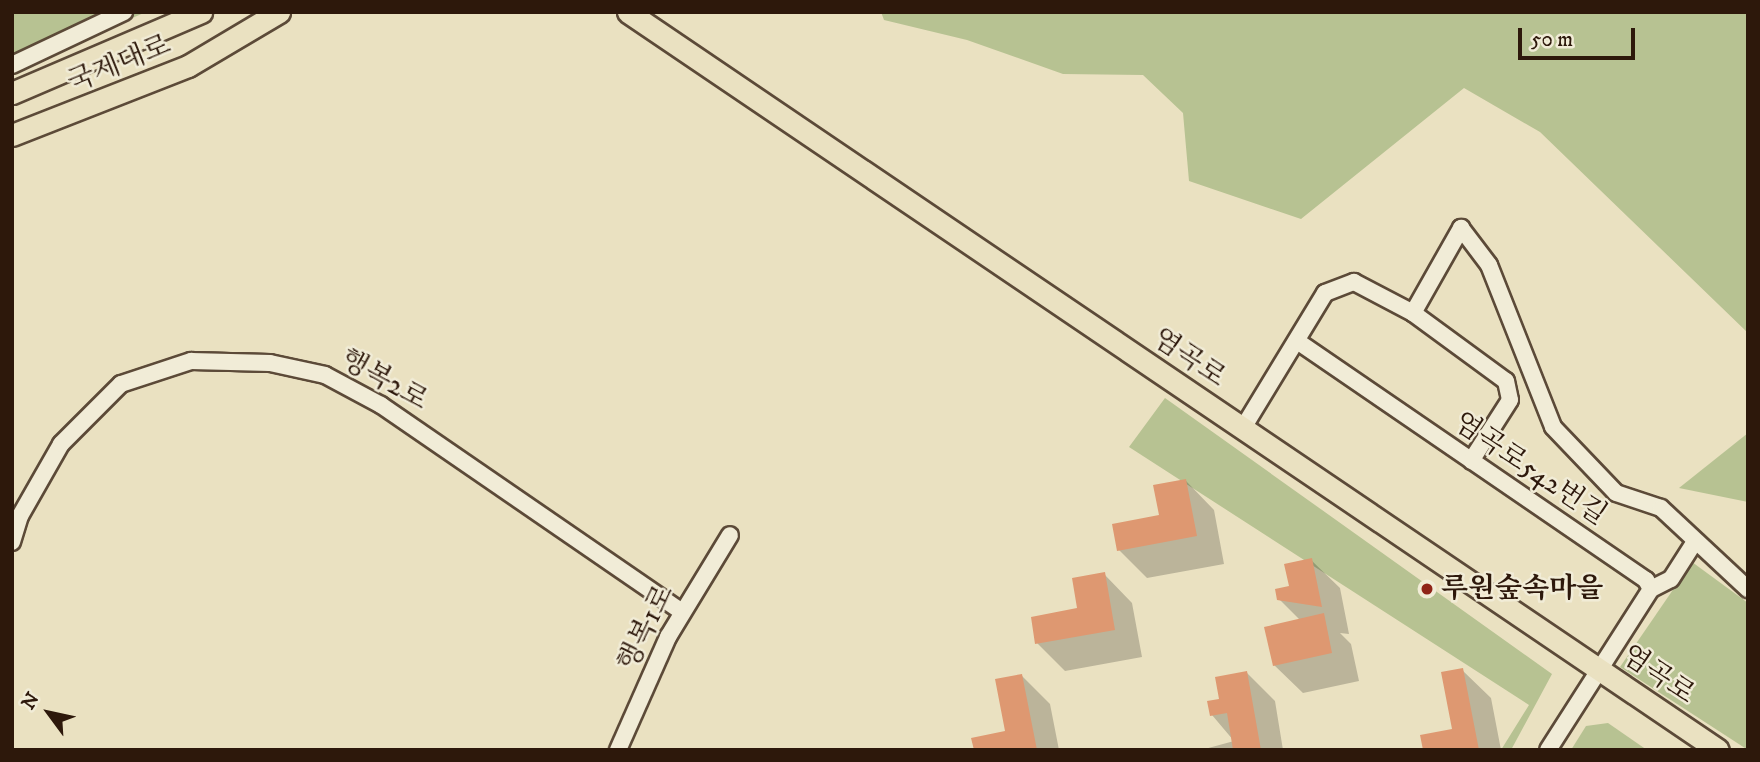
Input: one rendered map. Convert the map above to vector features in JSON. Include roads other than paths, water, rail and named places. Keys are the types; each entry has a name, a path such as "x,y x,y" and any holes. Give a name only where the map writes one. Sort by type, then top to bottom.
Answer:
{"main road":[{"name":"국제대로","path":"12,93 201,12"},
{"name":"국제대로","path":"12,135 188,66 279,12"},
{"name":"염곡로","path":"628,12 1718,750"}],"street":[{"path":"12,65 124,12"},
{"path":"1413,313 1461,228 1489,265 1553,427 1616,492 1661,508 1694,543 1748,589"},
{"path":"1243,428 1325,293 1354,282 1413,313 1506,381 1510,400 1471,461"},
{"name":"염곡로542번길","path":"1297,341 1651,589"},
{"name":"행복2로","path":"12,542 20,516 61,444 121,384 191,361 270,363 325,375 381,405 682,612"},
{"name":"행복1로","path":"618,750 682,612 730,535"},
{"path":"1548,750 1651,589 1671,579 1694,543"}],"place":[{"name":"루원숲속마을","path":"1427,589"}]}
